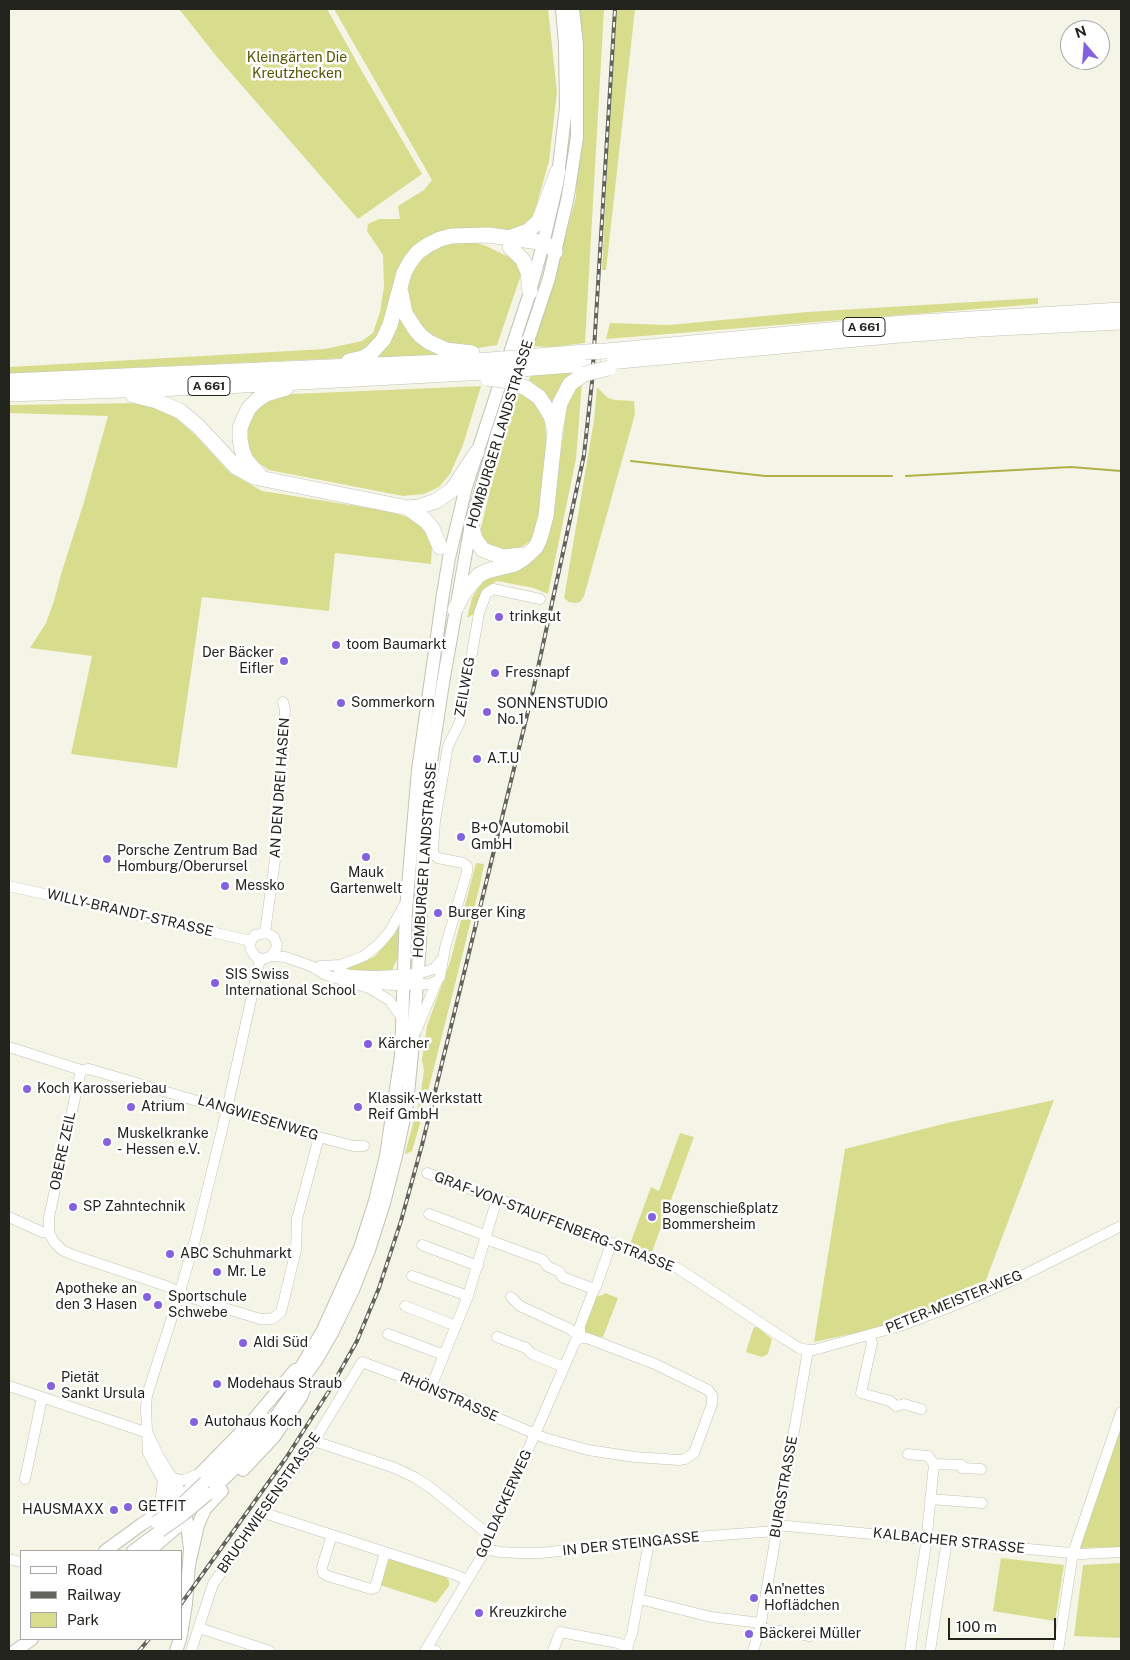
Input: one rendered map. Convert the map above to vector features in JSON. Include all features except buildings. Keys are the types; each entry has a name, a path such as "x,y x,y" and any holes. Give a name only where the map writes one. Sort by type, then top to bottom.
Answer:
{"highway":[{"path":"511,242 539,221 558,171"},
{"path":"477,452 452,490 436,501 408,508 270,481 252,469 242,450 240,439 244,418 253,404 266,394 363,358 378,347 390,325 404,273 418,252 440,239 464,235 547,249"},
{"path":"511,242 523,260 528,272 530,292"},
{"name":"A 661","path":"401,285 402,304 405,313 409,322 421,336 437,347 488,366"},
{"name":"A 661","path":"9,394 105,390 536,362 585,363 904,324 1121,310"},
{"name":"A 661","path":"608,360 650,359 969,330 1121,322"},
{"name":"A 661","path":"9,382 453,374 514,358 536,362"},
{"path":"455,610 464,592 480,575 515,564 530,552 540,538 544,528 555,431 562,396 585,363 608,360"},
{"path":"488,366 508,381 526,388 544,403 551,416 555,431"},
{"name":"A 661","path":"105,390 152,399 180,411 198,426 236,466 254,477 270,481"},
{"path":"408,508 425,520 434,533 440,547"},
{"path":"471,524 478,545 488,553 512,557 530,552"}],"main road":[{"name":"HOMBURGER LANDSTRASSE","path":"314,1356 323,1330 360,1248 375,1201 386,1156 401,1056 403,1020 420,942 422,869 429,775 455,610 471,524 497,434 531,334 547,249 566,107 565,43 562,9"},
{"name":"HOMBURGER LANDSTRASSE","path":"204,1483 257,1444 314,1356 353,1290 369,1250 396,1156 407,1104 414,1034 407,899 418,770 443,594 457,522 477,452 530,292 568,196 577,137 577,45 573,9"},
{"path":"440,547 443,594"},
{"path":"134,1550 182,1514 254,1419 314,1356"},
{"path":"106,1550 157,1515 170,1512 194,1516 205,1509 274,1437 301,1397 314,1356"},
{"path":"122,1550 160,1531 184,1514 204,1483"},
{"path":"188,1565 194,1535 205,1509"},
{"path":"182,1514 184,1546 188,1565"},
{"path":"182,1514 190,1549 182,1630"},
{"path":"160,1531 184,1546"},
{"path":"150,1550 160,1531"},
{"path":"16,1650 31,1640"}],"street":[{"name":"ZEILWEG","path":"414,1034 436,981 440,977 443,957 467,872 467,866 464,863 438,858 434,855 433,850 435,820 448,746 460,722 478,613 486,594 494,589 540,598"},
{"name":"AN DEN DREI HASEN","path":"265,932 276,853 285,710 283,702"},
{"name":"WILLY-BRANDT-STRASSE","path":"9,886 251,941"},
{"path":"320,966 341,965 364,956 379,944 390,931 407,899"},
{"path":"271,956 276,945 274,937 265,932 255,935 251,941 250,950 256,957 260,959 271,956 292,959 326,974 357,983 389,1000 403,1020"},
{"path":"276,945 320,966 350,975 411,980 429,984 436,981"},
{"path":"357,983 411,980 434,969 443,957"},
{"path":"182,1514 178,1489 167,1478 148,1433 147,1395 180,1292 227,1109 260,959"},
{"name":"LANGWIESENWEG","path":"9,1047 81,1070 89,1069 353,1146 364,1146"},
{"name":"OBERE ZEIL","path":"49,1233 49,1217 81,1070"},
{"path":"9,1217 42,1232 49,1233 62,1250 73,1255 180,1292 192,1298 260,1319 272,1319 278,1316 282,1306 296,1250 297,1219 318,1136"},
{"name":"GRAF-VON-STAUFFENBERG-STRASSE","path":"426,1173 676,1267 799,1348 808,1350"},
{"path":"431,1387 468,1296 497,1199"},
{"path":"429,1214 543,1260 547,1266 560,1272 562,1277 594,1289"},
{"name":"PETER-MEISTER-WEG","path":"808,1350 869,1335 923,1318 1003,1286 1121,1226"},
{"name":"GOLDACKERWEG","path":"429,1650 486,1549 489,1535 575,1342 580,1338 580,1326 611,1244"},
{"path":"422,1245 478,1266"},
{"path":"412,1276 468,1296"},
{"name":"RHÖNSTRASSE","path":"362,1362 431,1387 535,1434 588,1450 635,1457 680,1460 694,1453 712,1404 712,1395 708,1390 655,1364 587,1338 580,1338 570,1329 520,1306 511,1297"},
{"path":"405,1306 456,1326"},
{"path":"388,1334 444,1355"},
{"path":"869,1335 872,1343 861,1393 890,1401 896,1406 904,1404 920,1409"},
{"path":"497,1337 526,1348 532,1354 564,1367"},
{"name":"BURGSTRASSE","path":"754,1651 761,1626 808,1350"},
{"name":"BRUCHWIESENSTRASSE","path":"191,1651 213,1584 314,1441 362,1362"},
{"path":"9,1386 148,1433"},
{"path":"25,1479 42,1398"},
{"path":"1058,1651 1073,1553 1121,1412"},
{"path":"314,1441 411,1475 431,1488 489,1535"},
{"path":"908,1454 928,1456 934,1464 926,1544 910,1651"},
{"path":"934,1464 981,1469"},
{"path":"167,1478 189,1479 204,1483"},
{"path":"142,1524 156,1512 160,1505 167,1478"},
{"path":"930,1499 982,1503"},
{"path":"264,1514 467,1580"},
{"name":"KALBACHER STRASSE","path":"777,1528 916,1537 1073,1553 1121,1552"},
{"name":"IN DER STEINGASSE","path":"486,1549 500,1552 541,1553 777,1528"},
{"path":"332,1535 322,1568 323,1573 328,1576 371,1589 375,1588 385,1552"},
{"path":"930,1651 947,1540"},
{"path":"553,1651 560,1632 618,1643 627,1649 639,1600 649,1542"},
{"path":"639,1600 711,1617 810,1636"},
{"path":"199,1628 270,1651"}],"green space":[{"name":"Kleingärten Die Kreutzhecken","path":"179,9 327,9 422,174 358,219 217,57"},
{"path":"334,9 548,9 557,92 549,161 533,218 515,231 445,232 393,288 377,343 348,358 9,374 9,367 325,349 362,341 373,333 380,312 384,287 383,255 367,231 368,224 379,219 400,219 398,206 424,190 432,180"},
{"path":"579,9 604,9 585,343 551,347 529,346 560,256 576,197"},
{"path":"615,9 635,9 606,270 602,270"},
{"path":"452,242 474,242 486,246 515,260 522,272 497,345 478,348 445,345 426,336 407,301 407,283 416,263 432,249"},
{"path":"1038,298 1038,304 606,339 610,323 669,325 807,312"},
{"path":"399,302 448,356 367,362"},
{"path":"580,370 556,411 528,384 531,374"},
{"path":"582,382 576,459 548,594 534,588 497,581 484,588 474,614 467,618 472,598 482,581 531,561 557,479 567,405 572,393"},
{"path":"481,386 463,445 450,474 439,487 424,494 403,496 269,470 256,461 248,449 245,433 249,418 259,405 273,396"},
{"path":"597,387 608,398 634,401 635,414 584,596 580,602 575,603 569,602 564,598 594,420"},
{"path":"519,393 526,394 544,415 547,444 539,523 532,540 520,548 506,550 485,544 480,532 499,453"},
{"path":"142,403 171,414 194,434 230,473 262,491 388,511 411,518 424,530 432,546 431,564 335,553 329,611 202,597 177,768 71,754 92,656 30,648 46,623 54,601 108,416 9,413 9,405"},
{"path":"476,863 484,864 480,885 419,1127 412,1151 406,1154 420,1099 424,1070 422,1060 427,1026 450,962"},
{"path":"400,922 400,953 392,970 359,972 345,969 374,957 389,941"},
{"path":"1054,1100 983,1288 878,1328 814,1342 845,1149 947,1123"},
{"name":"Bogenschießplatz Bommersheim","path":"680,1133 694,1137 652,1252 630,1244 651,1187 659,1191"},
{"path":"605,1293 618,1298 603,1337 594,1336 587,1333 584,1328 590,1312 593,1310 591,1308 595,1299"},
{"path":"755,1327 772,1339 768,1354 762,1357 746,1352"},
{"path":"1121,1420 1121,1547 1077,1548"},
{"path":"1001,1558 1064,1565 1055,1621 993,1611"},
{"path":"389,1559 446,1577 449,1581 449,1586 436,1603 380,1585"},
{"path":"1121,1563 1121,1638 1074,1636 1083,1565"}],"waterway":[{"path":"631,461 765,476 892,476"},
{"path":"906,476 1071,467 1121,471"}],"railway":[{"path":"182,1603 286,1458 329,1391 357,1341 379,1288 401,1221 422,1145 533,691 584,455 592,382 615,9"},
{"path":"139,1651 148,1640"}],"place":[{"name":"trinkgut","path":"499,617"},
{"name":"toom Baumarkt","path":"336,645"},
{"name":"Der Bäcker Eifler","path":"284,661"},
{"name":"Fressnapf","path":"495,673"},
{"name":"Sommerkorn","path":"341,703"},
{"name":"SONNENSTUDIO No.1","path":"487,712"},
{"name":"A.T.U","path":"477,759"},
{"name":"B+O Automobil GmbH","path":"461,837"},
{"name":"Mauk Gartenwelt","path":"366,857"},
{"name":"Porsche Zentrum Bad Homburg/Oberursel","path":"107,859"},
{"name":"Messko","path":"225,886"},
{"name":"Burger King","path":"438,913"},
{"name":"SIS Swiss International School","path":"215,983"},
{"name":"Kärcher","path":"368,1044"},
{"name":"Koch Karosseriebau","path":"27,1089"},
{"name":"Atrium","path":"131,1107"},
{"name":"Klassik-Werkstatt Reif GmbH","path":"358,1107"},
{"name":"Muskelkranke - Hessen e.V.","path":"107,1142"},
{"name":"SP Zahntechnik","path":"73,1207"},
{"name":"Bogenschießplatz Bommersheim","path":"652,1217"},
{"name":"ABC Schuhmarkt","path":"170,1254"},
{"name":"Mr. Le","path":"217,1272"},
{"name":"Apotheke an den 3 Hasen","path":"147,1297"},
{"name":"Sportschule Schwebe","path":"158,1305"},
{"name":"Aldi Süd","path":"243,1343"},
{"name":"Modehaus Straub","path":"217,1384"},
{"name":"Pietät Sankt Ursula","path":"51,1386"},
{"name":"Autohaus Koch","path":"194,1422"},
{"name":"GETFIT","path":"128,1507"},
{"name":"HAUSMAXX","path":"114,1510"},
{"name":"An'nettes Hoflädchen","path":"754,1598"},
{"name":"Kreuzkirche","path":"479,1613"},
{"name":"Bäckerei Müller","path":"749,1634"}]}
